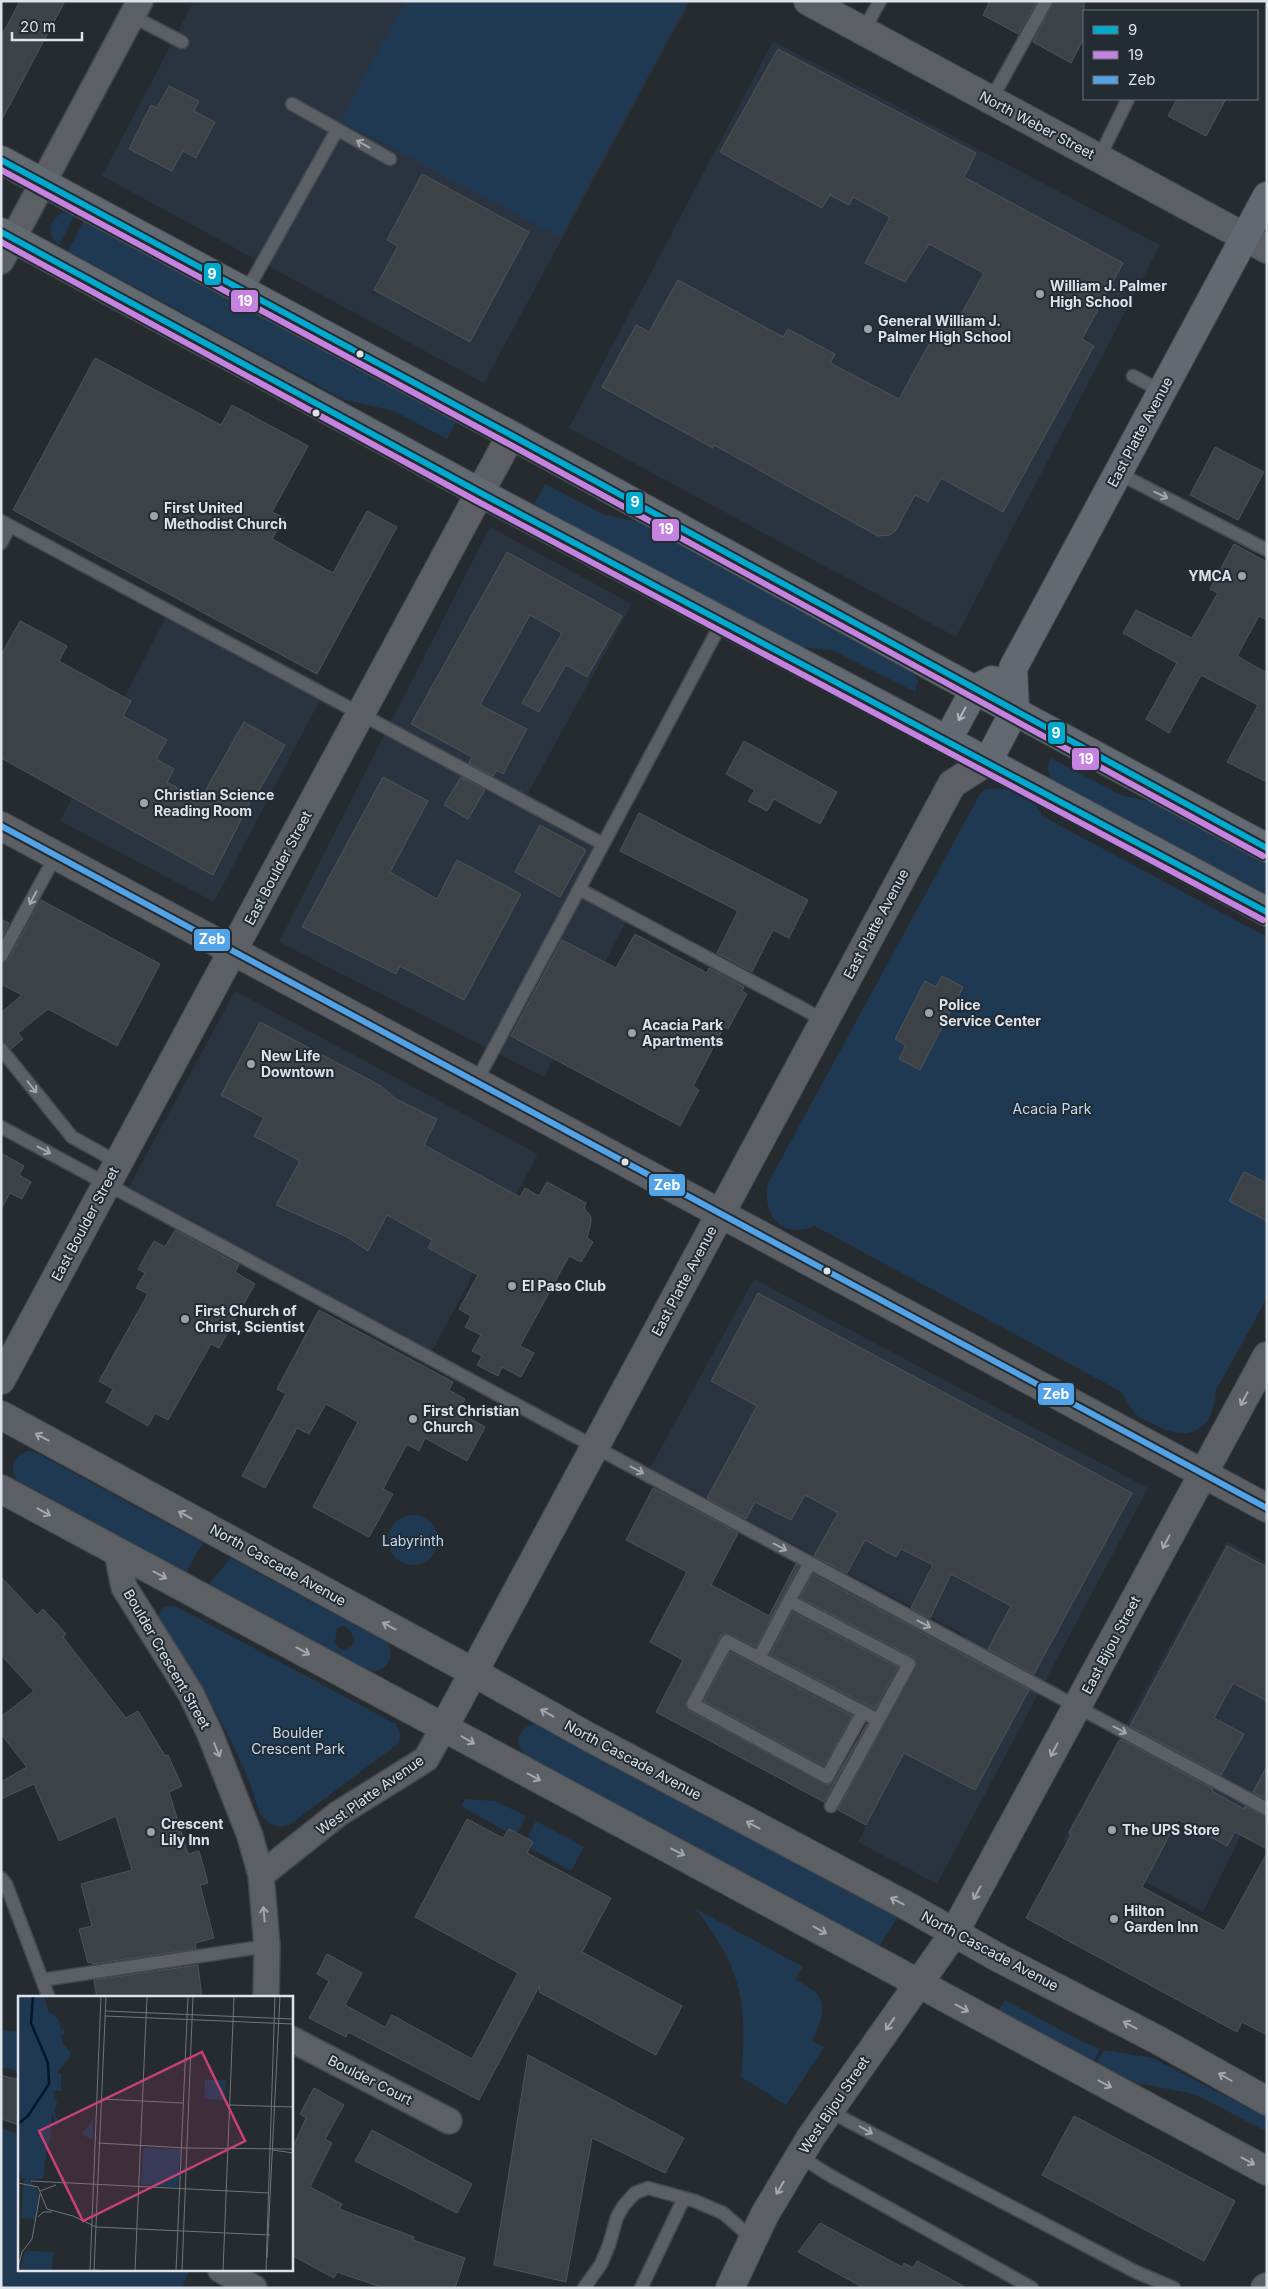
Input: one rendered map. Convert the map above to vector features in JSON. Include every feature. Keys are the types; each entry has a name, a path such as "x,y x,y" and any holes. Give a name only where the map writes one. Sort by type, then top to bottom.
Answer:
{"main road":[{"name":"North Weber Street","path":"808,1 1256,243"},
{"path":"1,160 511,435 930,666 975,688 1267,848"},
{"name":"East Platte Avenue","path":"1013,668 1161,391 1256,243 1267,196"},
{"path":"5,244 723,620 867,699 948,739 1267,912"},
{"name":"East Boulder Street","path":"1,1380 511,435"},
{"path":"952,784 948,739 975,688 1013,668 1015,710"},
{"name":"East Platte Avenue","path":"473,1672 952,784 988,761 1015,710"},
{"path":"1,826 1267,1508"},
{"name":"East Bijou Street","path":"954,1933 1267,1356"},
{"name":"North Cascade Avenue","path":"1,1415 587,1736 954,1933 1147,2034 1267,2101"},
{"path":"1,1489 919,1985 1267,2170"},
{"name":"West Platte Avenue","path":"444,1727 473,1672"},
{"name":"West Bijou Street","path":"730,2288 765,2214 799,2156 954,1933"}],"street":[{"path":"5,244 42,182 136,8"},
{"name":"Boulder Crescent Street","path":"116,1552 124,1587 190,1694 210,1734 250,1836 261,1875 267,1946 266,1996"},
{"name":"West Platte Avenue","path":"261,1875 338,1814 426,1759 444,1727"},
{"name":"Boulder Court","path":"292,2040 449,2121"},
{"path":"225,2272 254,2288"}],"lane":[{"path":"863,31 880,1"},
{"path":"991,100 1046,1"},
{"path":"136,8 182,42"},
{"path":"1099,158 1128,100"},
{"path":"292,104 390,159"},
{"path":"246,292 337,130"},
{"path":"1133,376 1161,391"},
{"path":"1118,473 1267,550"},
{"path":"1,542 5,523 603,844"},
{"path":"476,1082 723,620"},
{"path":"1,956 56,855"},
{"path":"579,889 824,1020"},
{"path":"1,1049 72,1137 113,1173"},
{"path":"1,1127 113,1173 594,1447 1267,1809"},
{"path":"759,1658 810,1563"},
{"path":"789,1601 908,1664 831,1806"},
{"path":"863,1712 827,1777 693,1704 727,1641 759,1658 863,1712 878,1720"},
{"path":"1,1878 6,1884 48,1996"},
{"path":"42,1980 267,1946"},
{"path":"829,2111 1136,2272 1167,2286"},
{"path":"799,2156 840,2181 1032,2288"},
{"path":"584,2288 601,2264 610,2245 617,2217 624,2205 635,2193 648,2188 684,2198 723,2213 753,2239"},
{"path":"641,2288 684,2198"}],"shaded area":[{"path":"194,1 690,1 484,383 102,176"},
{"name":"General William J. Palmer High School","path":"773,41 1160,245 956,637 569,428"},
{"path":"490,527 632,604 521,806 603,853 584,891 628,918 544,1077 279,942"},
{"path":"166,617 321,698 214,902 60,821"},
{"path":"235,991 538,1154 432,1351 129,1187"},
{"path":"754,1279 1148,1488 937,1884 858,1842 966,1636 650,1468"},
{"path":"1227,1541 1267,1563 1267,1800 1260,1797 1203,1912 1063,1840"}],"green space":[{"path":"405,1 687,2 560,237 341,121"},
{"path":"64,212 75,215 59,245 50,232 52,223"},
{"path":"85,219 457,419 447,439 394,411 345,400 68,251"},
{"path":"545,484 603,514 652,525 914,671 918,681 915,692 834,651 797,646 534,504"},
{"path":"1050,758 1121,795 1158,803 1267,861 1267,898 1050,781 1048,769"},
{"name":"Acacia Park","path":"999,788 1025,797 1035,805 1042,816 1267,937 1267,1298 1215,1392 1214,1405 1210,1416 1205,1424 1189,1433 1167,1430 1142,1419 1133,1411 1120,1391 815,1226 792,1230 784,1227 776,1222 768,1205 768,1183 980,794 986,789"},
{"path":"28,1451 35,1452 203,1543 186,1572 18,1481 13,1472 14,1463 19,1456"},
{"name":"Labyrinth","path":"408,1515 418,1515 431,1522 438,1535 438,1545 431,1558 418,1565 408,1565 399,1561 392,1554 388,1545 388,1535 392,1526 399,1519"},
{"path":"231,1558 387,1642 391,1653 388,1663 381,1669 369,1671 209,1584","holes":["343,1625 350,1630 355,1640 352,1646 344,1650 338,1647 335,1642 337,1629"]},
{"name":"Boulder Crescent Park","path":"175,1606 396,1724 400,1733 399,1743 289,1825 279,1827 269,1823 260,1814 250,1783 206,1693 159,1624 159,1614 165,1607"},
{"path":"534,1724 541,1725 897,1918 879,1947 524,1754 520,1749 518,1738 524,1728"},
{"path":"465,1799 495,1801 526,1816 517,1833 509,1829 507,1832 461,1806"},
{"path":"536,1821 584,1847 571,1871 530,1848 533,1842 527,1839"},
{"path":"696,1909 803,1967 795,1979 811,1988 819,1997 822,2009 821,2016 812,2041 824,2047 786,2105 741,2077 743,2028 742,2007 738,1988 723,1950"},
{"path":"1005,2000 1081,2041 1100,2049 1093,2062 1001,2012 999,2010"},
{"path":"1,2030 18,2032 18,2071 1,2067"},
{"path":"1104,2050 1152,2058 1267,2117 1267,2132 1203,2098 1189,2093 1137,2083 1096,2064"},
{"path":"1,2128 18,2135 18,2272 188,2272 182,2288 1,2288"}],"building":[{"path":"20,1 65,1 1,121 1,37"},
{"path":"990,1 1037,1 1018,34 983,15"},
{"path":"1054,1 1084,1 1083,40 1071,63 1033,42"},
{"name":"William J. Palmer High School","path":"778,49 976,153 964,177 1123,263 1082,339 1094,346 1003,512 941,478 928,502 915,495 896,530 890,535 878,536 714,445 713,448 602,387 636,325 649,332 678,280 783,337 788,329 835,354 830,363 899,399 946,313 958,320 984,273 929,244 905,282 865,263 890,217 853,197 849,205 830,195 822,208 720,152"},
{"path":"169,86 199,101 194,111 215,122 196,158 183,151 172,171 129,149 151,105 157,108"},
{"path":"1176,100 1225,100 1206,136 1168,116"},
{"path":"422,174 529,232 470,342 374,290 398,246 387,240"},
{"name":"First United Methodist Church","path":"95,358 221,425 232,405 308,446 272,512 284,518 272,539 333,573 367,511 397,527 317,674 13,510"},
{"path":"1215,447 1264,472 1238,520 1190,495"},
{"path":"1234,544 1267,562 1267,620 1259,616 1237,656 1267,673 1267,782 1227,762 1258,705 1201,675 1169,733 1146,719 1177,663 1123,633 1136,610 1192,638 1218,593 1210,589"},
{"path":"507,552 622,616 587,677 566,665 539,712 522,703 562,633 530,615 480,705 527,729 503,774 497,770 493,776 469,763 472,757 411,724"},
{"path":"20,621 67,646 59,661 131,701 123,716 167,740 156,759 174,769 167,782 200,800 244,722 285,745 253,801 251,800 213,875 1,758 1,655"},
{"path":"744,741 837,792 820,824 774,799 767,811 748,801 755,790 726,774"},
{"path":"383,777 428,801 390,872 437,899 457,860 521,894 464,1000 400,966 396,974 302,927"},
{"path":"461,777 485,790 468,819 444,805"},
{"path":"639,813 808,900 789,938 773,930 752,972 717,953 738,911 620,851"},
{"path":"540,825 586,850 560,897 515,872"},
{"path":"41,900 160,964 117,1046 48,1009 18,1033 23,1039 11,1049 1,1041 1,1013 22,995 1,984 1,964 8,960"},
{"path":"1,919 9,923 1,939"},
{"name":"Acacia Park Apartments","path":"635,934 707,973 709,968 744,987 742,991 747,994 728,1029 724,1027 693,1086 699,1090 680,1126 511,1036 562,940 616,968"},
{"name":"Police Service Center","path":"942,976 963,987 920,1070 899,1059 906,1045 895,1039 925,981 936,987"},
{"path":"260,1022 381,1086 396,1099 437,1119 424,1145 520,1197 525,1188 539,1196 547,1182 586,1203 584,1208 591,1217 587,1238 593,1242 581,1262 569,1256 520,1346 534,1353 521,1377 502,1367 498,1376 477,1365 482,1356 472,1351 481,1335 465,1327 471,1316 459,1309 478,1275 428,1248 432,1240 387,1215 368,1251 347,1237 276,1205 300,1161 254,1136 264,1118 221,1095"},
{"path":"1,1153 24,1166 19,1175 31,1182 22,1199 10,1193 1,1209"},
{"path":"1244,1172 1267,1183 1267,1221 1229,1201"},
{"name":"First Church of Christ, Scientist","path":"175,1230 239,1265 235,1272 255,1284 219,1348 211,1344 168,1420 155,1413 148,1426 106,1402 113,1389 99,1381 148,1294 136,1288 145,1273 138,1269 154,1241 165,1247"},
{"path":"758,1293 1132,1493 1034,1674 988,1649 1011,1606 951,1574 930,1618 911,1608 933,1565 901,1549 896,1557 865,1540 847,1573 814,1556 838,1513 820,1503 805,1495 791,1520 755,1502 746,1519 707,1498 757,1406 711,1381"},
{"name":"First Christian Church","path":"319,1310 453,1382 449,1390 465,1399 458,1412 485,1427 467,1461 425,1438 419,1451 407,1444 383,1489 393,1494 369,1537 313,1507 358,1422 326,1404 309,1434 297,1428 265,1488 242,1476 286,1394 277,1389"},
{"path":"653,1488 738,1533 711,1585 769,1616 796,1564 799,1566 756,1647 731,1634 722,1634 685,1705 689,1711 827,1785 834,1781 867,1724 824,1802 656,1712 683,1660 650,1642 687,1572 626,1540"},
{"path":"1227,1546 1267,1567 1267,1701 1233,1683 1214,1718 1244,1734 1221,1775 1130,1726"},
{"path":"813,1574 1029,1690 975,1790 904,1753 866,1825 838,1810 917,1663 913,1657 800,1598"},
{"path":"1,1577 37,1615 43,1609 66,1634 63,1637 126,1718 138,1711 165,1756 168,1755 182,1786 169,1792 188,1854 199,1851 208,1883 200,1885 214,1938 195,1943 196,1949 92,1964 92,1962 88,1963 79,1929 92,1926 81,1884 132,1870 116,1816 59,1841 34,1784 1,1799 1,1782 27,1767 1,1734 1,1717 34,1691 1,1655"},
{"path":"792,1612 898,1667 875,1709 770,1655"},
{"path":"730,1652 852,1716 824,1766 704,1701"},
{"path":"1122,1740 1213,1789 1212,1791 1244,1809 1245,1806 1267,1817 1267,1849 1235,1832 1227,1846 1178,1819 1142,1887 1224,1931 1267,1853 1267,2035 1242,2022 1237,2032 1026,1918 1071,1835 1069,1833 1076,1820 1119,1741"},
{"path":"1267,1766 1267,1800 1253,1792"},
{"path":"467,1819 503,1838 509,1829 517,1833 533,1842 527,1853 611,1898 582,1952 682,2006 656,2055 539,1992 540,1985 479,2100 348,2032 346,2037 309,2018 329,1981 317,1974 327,1954 362,1973 345,2005 385,2027 392,2015 472,2059 518,1973 415,1917"},
{"path":"198,1965 202,1996 97,1996 94,1980"},
{"path":"528,2055 684,2138 665,2173 592,2138 566,2282 494,2265"},
{"path":"1,2075 18,2080 18,2125 1,2119"},
{"path":"314,2088 344,2105 325,2139 332,2143 310,2187 342,2204 339,2209 414,2237 413,2240 465,2258 455,2288 384,2288 337,2272 334,2278 292,2256 292,2149 306,2118 300,2114"},
{"path":"1074,2116 1235,2201 1204,2261 1042,2175"},
{"path":"372,2130 472,2184 457,2213 355,2161"},
{"path":"820,2223 902,2267 904,2263 913,2268 917,2261 967,2288 864,2288 798,2252"}],"transit line":[{"name":"9","path":"1,160 511,435 1267,848"},
{"name":"19","path":"1,170 507,443 1263,856"},
{"name":"9","path":"1,232 477,491 1267,912"},
{"name":"19","path":"1,242 473,499 1263,920"},
{"name":"Zeb","path":"1,826 1267,1508"}],"place":[{"name":"William J. Palmer High School","path":"1040,294"},
{"name":"General William J. Palmer High School","path":"868,329"},
{"name":"First United Methodist Church","path":"154,516"},
{"name":"YMCA","path":"1242,576"},
{"name":"Christian Science Reading Room","path":"144,803"},
{"name":"Police Service Center","path":"929,1013"},
{"name":"Acacia Park Apartments","path":"632,1033"},
{"name":"New Life Downtown","path":"251,1064"},
{"name":"El Paso Club","path":"512,1286"},
{"name":"First Church of Christ, Scientist","path":"185,1319"},
{"name":"First Christian Church","path":"413,1419"},
{"name":"The UPS Store","path":"1112,1830"},
{"name":"Crescent Lily Inn","path":"151,1832"},
{"name":"Hilton Garden Inn","path":"1114,1919"}]}
